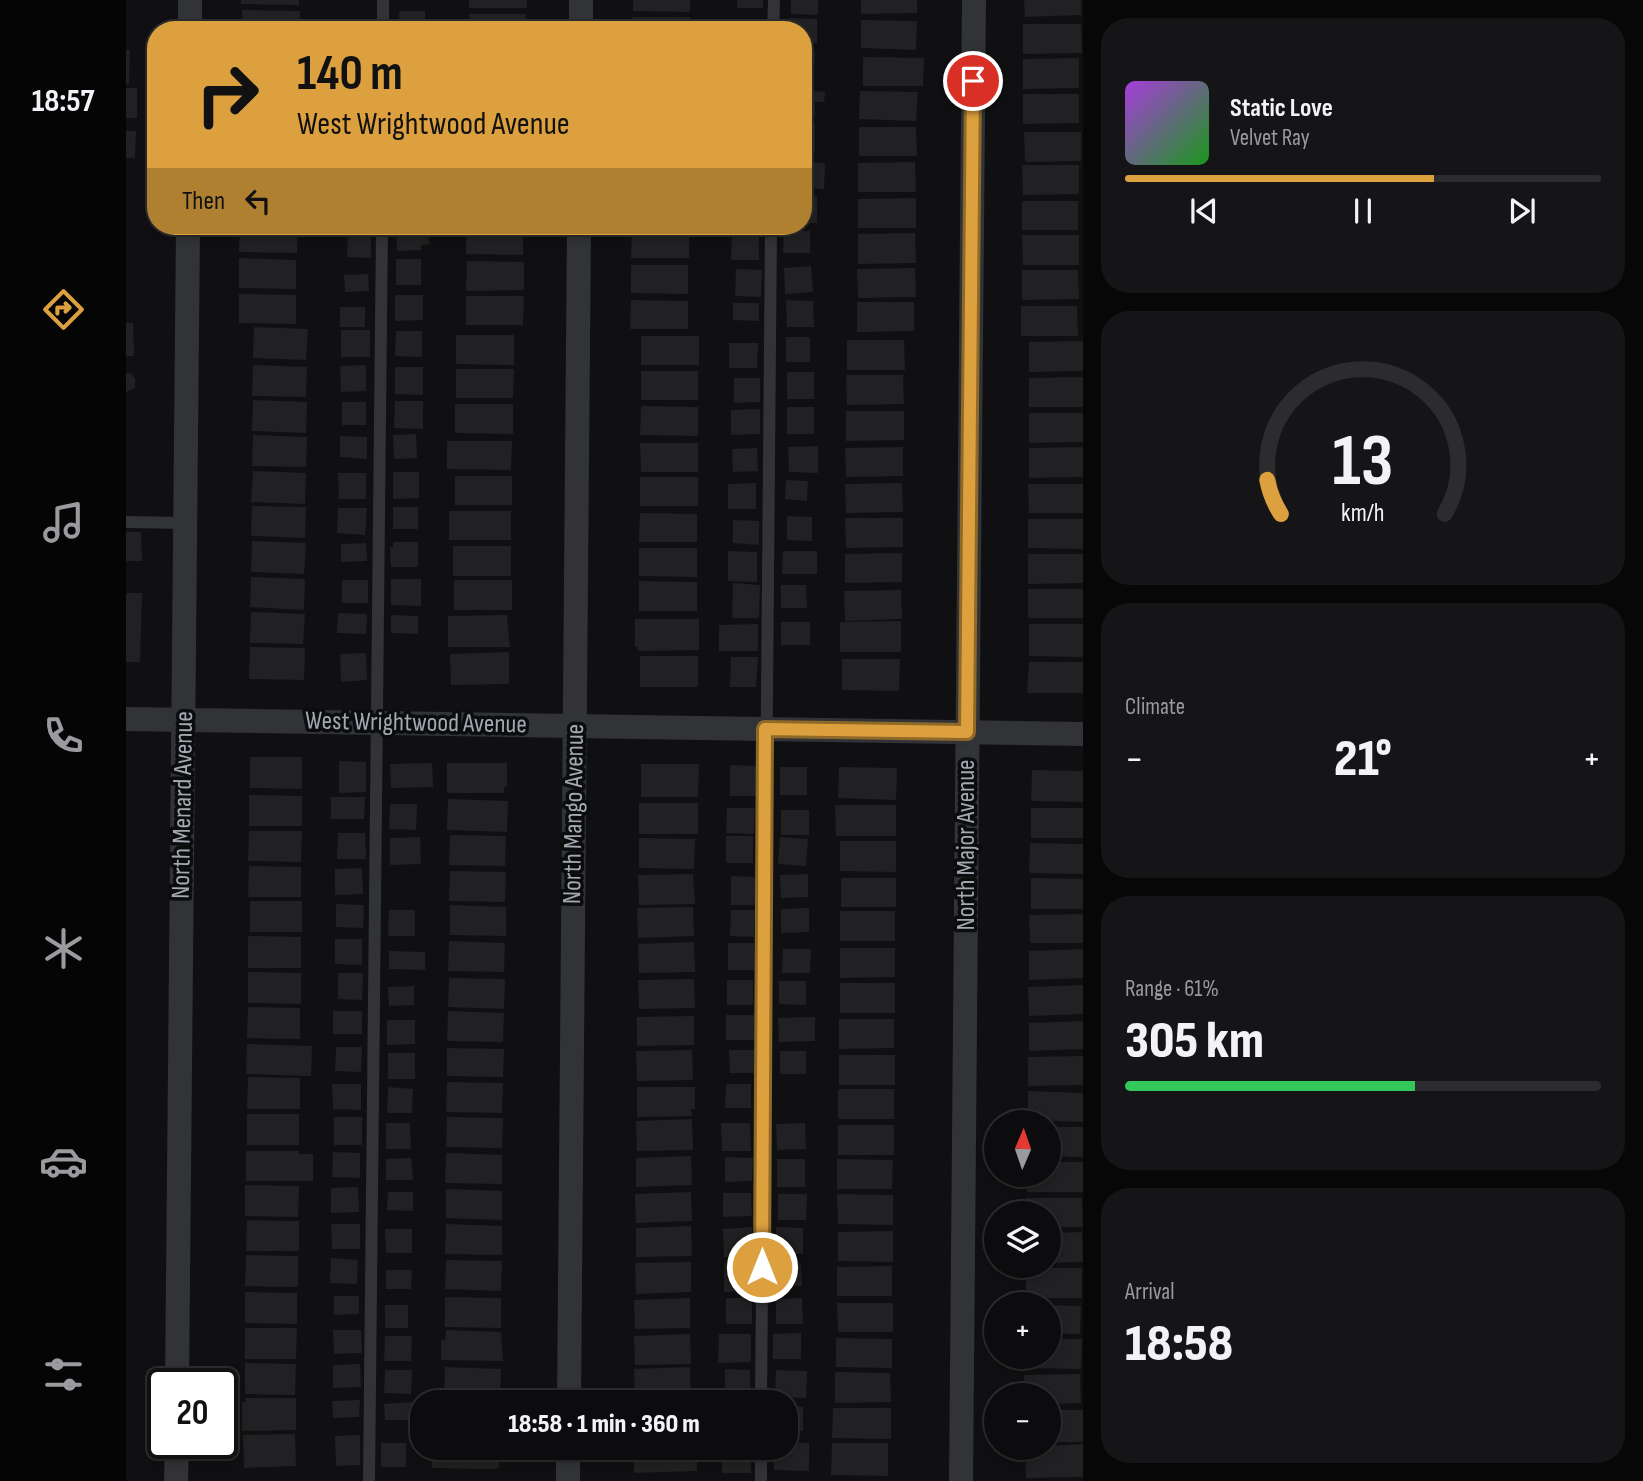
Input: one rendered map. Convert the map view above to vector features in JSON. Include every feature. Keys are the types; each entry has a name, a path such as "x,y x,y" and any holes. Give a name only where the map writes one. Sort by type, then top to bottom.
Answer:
{"street":[{"path":"190,0 190,21"},
{"path":"581,0 581,21"},
{"name":"North Major Avenue","path":"961,1481 974,0"},
{"name":"North Menard Avenue","path":"177,1368 188,235"},
{"name":"North Mango Avenue","path":"569,1390 579,235"},
{"name":"West Wrightwood Avenue","path":"126,719 1083,734"},
{"path":"176,1481 177,1459"},
{"path":"568,1460 568,1481"}],"lane":[{"path":"383,0 383,21"},
{"path":"773,21 774,0"},
{"path":"369,1481 382,235"},
{"path":"761,1390 771,235"},
{"path":"126,522 185,523"},
{"path":"761,1460 761,1481"}],"building":[{"path":"241,0 299,0 299,5 241,4"},
{"path":"469,0 527,0 527,8 469,8"},
{"path":"633,0 690,0 690,12 633,11"},
{"path":"737,0 763,0 763,8 737,8"},
{"path":"791,0 818,0 818,15 791,14"},
{"path":"861,0 917,0 917,13 861,14"},
{"path":"1024,0 1081,0 1081,15 1025,17"},
{"path":"242,10 300,11 299,21 242,21"},
{"path":"399,11 425,11 425,21 400,21"},
{"path":"469,14 526,14 526,21 469,21"},
{"path":"632,17 690,17 690,21 632,21"},
{"path":"789,18 817,19 817,43 812,43 812,21 789,21"},
{"path":"861,20 917,21 916,50 861,48"},
{"path":"1023,24 1081,24 1082,53 1023,54"},
{"path":"126,50 130,50 129,84 126,84"},
{"path":"812,52 815,52 812,77"},
{"path":"863,57 924,58 923,86 863,86"},
{"path":"1079,58 1079,88 1023,89 1023,59"},
{"path":"126,88 137,88 137,118 126,118"},
{"path":"812,91 825,92 824,102 815,102 815,116 812,116"},
{"path":"860,91 918,92 916,121 859,119"},
{"path":"1023,94 1079,94 1079,123 1023,124"},
{"path":"812,123 815,123 815,151 812,151"},
{"path":"859,127 916,127 917,156 859,156"},
{"path":"126,131 136,131 135,158 126,158"},
{"path":"1024,132 1081,132 1081,161 1025,162"},
{"path":"812,162 825,163 824,189 812,188"},
{"path":"915,162 916,192 858,192 858,163"},
{"path":"1022,165 1079,165 1079,194 1023,195"},
{"path":"812,196 817,196 817,223 812,223"},
{"path":"916,198 916,228 858,228 858,199"},
{"path":"1022,201 1078,201 1078,230 1022,230"},
{"path":"915,233 916,263 858,264 858,234"},
{"path":"240,235 298,235 297,253 239,252"},
{"path":"348,235 371,235 371,258 347,257"},
{"path":"396,235 428,235 429,244 421,245 421,250 397,251"},
{"path":"466,235 523,235 523,255 466,254"},
{"path":"632,235 689,235 689,258 631,258"},
{"path":"732,235 759,235 759,260 731,260"},
{"path":"784,235 810,235 810,253 783,253"},
{"path":"1022,235 1079,235 1079,265 1023,265"},
{"path":"239,258 296,260 296,289 239,288"},
{"path":"396,259 421,259 421,285 396,285"},
{"path":"467,261 524,262 524,290 466,291"},
{"path":"631,265 688,265 688,294 631,293"},
{"path":"811,266 813,292 785,294 784,268"},
{"path":"915,268 916,297 858,298 857,269"},
{"path":"736,269 762,270 761,297 735,296"},
{"path":"1022,270 1078,270 1079,299 1022,300"},
{"path":"368,274 369,291 345,292 344,275"},
{"path":"239,294 296,295 296,324 239,323"},
{"path":"395,295 423,295 423,320 395,321"},
{"path":"466,296 524,296 523,325 466,325"},
{"path":"631,300 688,301 688,329 630,329"},
{"path":"786,300 813,301 814,327 787,327"},
{"path":"857,302 914,302 914,331 857,332"},
{"path":"733,303 759,303 759,321 733,320"},
{"path":"1021,306 1077,306 1078,336 1021,336"},
{"path":"340,307 365,307 365,327 340,327"},
{"path":"126,323 133,323 134,356 126,356"},
{"path":"254,327 308,329 306,360 253,358"},
{"path":"341,330 370,330 370,357 341,357"},
{"path":"396,331 422,331 422,357 395,356"},
{"path":"456,335 514,335 514,365 456,364"},
{"path":"641,336 699,336 699,365 641,365"},
{"path":"786,337 810,337 810,362 786,362"},
{"path":"847,340 904,340 905,370 847,370"},
{"path":"1083,341 1083,371 1029,372 1029,342"},
{"path":"729,343 758,343 757,368 729,368"},
{"path":"253,365 307,367 306,397 252,396"},
{"path":"366,365 366,391 341,392 340,366"},
{"path":"395,367 423,367 423,395 395,394"},
{"path":"456,369 514,369 513,398 456,398"},
{"path":"641,371 698,371 698,400 641,400"},
{"path":"787,372 814,372 814,399 787,399"},
{"path":"126,373 131,373 135,379 135,388 126,392"},
{"path":"846,375 903,375 904,404 847,405"},
{"path":"1083,377 1083,407 1029,407 1029,378"},
{"path":"734,378 760,378 760,402 734,403"},
{"path":"253,400 307,402 306,433 252,431"},
{"path":"395,401 423,401 423,429 394,428"},
{"path":"342,402 366,402 366,425 342,425"},
{"path":"455,404 513,404 513,434 455,433"},
{"path":"641,406 698,407 698,436 640,435"},
{"path":"787,407 814,407 814,434 787,434"},
{"path":"760,409 760,434 731,435 731,410"},
{"path":"846,411 904,411 904,440 846,441"},
{"path":"1029,413 1083,413 1083,442 1029,443"},
{"path":"416,434 417,458 394,459 393,435"},
{"path":"253,435 307,437 306,467 252,466"},
{"path":"340,436 367,437 367,459 340,457"},
{"path":"447,441 512,441 511,470 447,469"},
{"path":"640,443 698,443 698,472 641,472"},
{"path":"818,446 818,473 789,472 788,447"},
{"path":"903,447 903,476 846,477 845,448"},
{"path":"1083,447 1083,477 1029,478 1029,448"},
{"path":"757,448 758,471 733,472 732,449"},
{"path":"253,471 306,473 305,504 251,502"},
{"path":"393,472 419,472 419,498 393,499"},
{"path":"338,473 366,473 366,499 339,499"},
{"path":"455,476 512,476 512,505 455,505"},
{"path":"640,477 698,477 698,506 640,506"},
{"path":"786,480 808,481 807,501 785,499"},
{"path":"756,483 756,509 728,509 728,484"},
{"path":"902,483 903,512 846,513 845,484"},
{"path":"1028,484 1083,484 1083,513 1029,513"},
{"path":"252,506 306,507 305,538 251,536"},
{"path":"393,507 418,507 418,529 393,529"},
{"path":"338,508 367,508 365,535 337,533"},
{"path":"449,511 511,511 511,540 449,540"},
{"path":"640,513 697,514 697,542 639,542"},
{"path":"787,516 812,517 812,541 787,540"},
{"path":"845,518 903,518 903,547 846,548"},
{"path":"1028,519 1083,519 1083,549 1028,548"},
{"path":"733,520 759,521 759,545 733,543"},
{"path":"126,532 141,532 142,561 126,561"},
{"path":"252,541 306,543 304,574 251,572"},
{"path":"393,542 418,542 418,567 391,567 390,547 393,547"},
{"path":"366,543 367,561 341,562 341,544"},
{"path":"453,546 511,546 511,576 453,576"},
{"path":"639,548 697,548 697,577 639,576"},
{"path":"728,551 757,552 757,582 728,581"},
{"path":"783,551 817,551 817,574 782,574"},
{"path":"902,553 902,582 845,583 845,554"},
{"path":"1028,554 1083,554 1083,583 1028,584"},
{"path":"251,577 305,579 304,610 250,607"},
{"path":"391,579 421,579 421,606 391,605"},
{"path":"342,580 368,580 368,603 342,603"},
{"path":"454,580 512,580 512,610 454,610"},
{"path":"639,581 697,582 697,611 639,611"},
{"path":"733,583 760,585 759,618 732,618"},
{"path":"781,585 806,585 807,608 781,608"},
{"path":"1028,589 1083,589 1083,618 1028,618"},
{"path":"901,590 902,619 845,621 844,591"},
{"path":"126,593 142,593 140,662 126,662"},
{"path":"251,612 305,614 303,644 250,643"},
{"path":"338,613 367,614 366,634 337,633"},
{"path":"391,615 418,616 418,634 391,633"},
{"path":"507,615 510,647 448,647 448,616"},
{"path":"635,619 699,619 699,650 638,651 638,647 635,647"},
{"path":"901,621 901,652 840,652 840,622"},
{"path":"781,622 810,622 810,645 781,645"},
{"path":"758,624 758,651 719,651 719,625"},
{"path":"1029,624 1083,624 1083,657 1029,656"},
{"path":"250,647 305,648 304,680 249,679"},
{"path":"509,652 509,684 451,685 450,654"},
{"path":"366,653 367,680 341,682 340,654"},
{"path":"640,656 698,656 698,687 640,687"},
{"path":"731,657 758,657 756,687 730,687"},
{"path":"842,659 900,659 899,691 842,690"},
{"path":"1029,662 1083,662 1083,693 1027,693"},
{"path":"250,757 302,757 302,789 250,788"},
{"path":"339,761 366,762 366,792 339,793"},
{"path":"432,763 433,787 391,788 390,764"},
{"path":"447,763 507,763 507,787 504,787 504,793 447,793"},
{"path":"641,764 699,764 698,797 641,797"},
{"path":"730,765 756,766 756,796 730,796"},
{"path":"780,767 807,767 807,795 780,795"},
{"path":"839,767 897,768 896,800 838,798"},
{"path":"1032,770 1083,771 1083,802 1031,801"},
{"path":"249,795 302,796 302,826 249,826"},
{"path":"331,797 365,797 364,819 331,819"},
{"path":"448,799 508,801 507,832 447,830"},
{"path":"639,803 698,803 698,834 639,834"},
{"path":"390,804 417,804 416,830 389,829"},
{"path":"835,805 896,805 896,836 836,836"},
{"path":"727,808 755,808 754,834 726,833"},
{"path":"1031,808 1083,808 1083,838 1031,838"},
{"path":"781,810 809,810 809,835 781,835"},
{"path":"249,831 302,831 301,862 248,861"},
{"path":"338,833 365,833 366,859 337,859"},
{"path":"450,835 506,836 505,866 449,865"},
{"path":"726,836 753,836 753,863 726,863"},
{"path":"420,837 421,864 390,865 390,838"},
{"path":"780,837 808,839 806,866 778,864"},
{"path":"639,838 695,839 694,869 639,868"},
{"path":"840,841 896,841 896,872 840,871"},
{"path":"1030,843 1083,844 1083,874 1029,873"},
{"path":"249,866 301,867 301,897 248,897"},
{"path":"362,868 363,894 335,895 335,869"},
{"path":"450,871 506,872 505,902 449,901"},
{"path":"693,874 695,904 639,905 638,875"},
{"path":"808,874 808,897 781,898 780,875"},
{"path":"731,876 757,877 755,905 731,905"},
{"path":"841,878 896,878 896,907 841,907"},
{"path":"1031,878 1083,879 1083,909 1031,909"},
{"path":"250,901 302,901 302,932 250,932"},
{"path":"336,904 364,905 363,928 336,927"},
{"path":"450,905 506,907 506,936 450,935"},
{"path":"693,907 694,936 638,938 637,908"},
{"path":"809,908 809,932 781,933 781,909"},
{"path":"389,910 415,910 415,936 388,936"},
{"path":"731,910 755,910 754,937 730,936"},
{"path":"840,911 895,911 895,941 840,941"},
{"path":"1083,914 1083,943 1030,943 1029,915"},
{"path":"248,936 301,937 301,968 248,968"},
{"path":"335,939 362,939 362,965 335,964"},
{"path":"449,941 505,943 504,972 448,971"},
{"path":"694,942 695,972 639,973 638,944"},
{"path":"728,943 754,943 755,970 728,970"},
{"path":"840,948 895,948 895,977 840,978"},
{"path":"783,949 811,949 810,973 782,973"},
{"path":"1083,949 1083,978 1029,980 1029,951"},
{"path":"389,951 425,952 425,970 389,969"},
{"path":"248,972 301,973 301,1004 248,1003"},
{"path":"338,973 363,973 362,1000 338,999"},
{"path":"449,978 505,979 504,1009 448,1007"},
{"path":"694,979 695,1008 639,1009 638,980"},
{"path":"727,980 753,980 753,1005 727,1005"},
{"path":"779,981 806,981 806,1005 779,1004"},
{"path":"840,983 895,983 895,1013 840,1013"},
{"path":"1083,985 1083,1014 1029,1016 1028,987"},
{"path":"414,986 414,1005 389,1006 388,987"},
{"path":"248,1007 300,1008 300,1039 247,1038"},
{"path":"333,1011 362,1011 362,1034 333,1034"},
{"path":"448,1011 504,1013 503,1042 447,1041"},
{"path":"726,1015 754,1015 754,1040 726,1040"},
{"path":"694,1016 694,1045 637,1046 637,1017"},
{"path":"815,1017 815,1041 779,1042 778,1018"},
{"path":"839,1019 894,1019 894,1048 839,1049"},
{"path":"387,1020 415,1020 415,1044 387,1045"},
{"path":"1083,1021 1083,1049 1029,1051 1029,1023"},
{"path":"247,1044 312,1046 311,1076 246,1074"},
{"path":"336,1047 362,1047 361,1072 335,1071"},
{"path":"447,1048 504,1049 503,1077 447,1076"},
{"path":"692,1050 693,1080 637,1081 636,1051"},
{"path":"729,1050 754,1050 754,1073 730,1073"},
{"path":"780,1051 806,1051 806,1074 780,1074"},
{"path":"388,1053 415,1053 415,1079 388,1079"},
{"path":"839,1055 895,1055 895,1085 839,1085"},
{"path":"1083,1056 1083,1085 1028,1086 1028,1057"},
{"path":"248,1077 300,1078 300,1109 247,1109"},
{"path":"447,1082 503,1083 502,1113 446,1112"},
{"path":"332,1084 361,1084 361,1110 333,1109"},
{"path":"726,1084 751,1084 751,1108 725,1108"},
{"path":"388,1087 413,1089 412,1113 387,1113"},
{"path":"637,1087 695,1087 695,1109 691,1109 692,1116 637,1117"},
{"path":"838,1089 894,1089 894,1119 838,1119"},
{"path":"1028,1091 1083,1093 1083,1122 1061,1121 1061,1110 1028,1110"},
{"path":"247,1114 299,1114 299,1145 247,1145"},
{"path":"334,1117 362,1117 362,1145 334,1145"},
{"path":"447,1117 503,1118 502,1148 446,1147"},
{"path":"692,1119 693,1150 637,1151 636,1121"},
{"path":"386,1123 410,1123 411,1149 386,1149"},
{"path":"721,1123 750,1123 751,1151 722,1151"},
{"path":"805,1123 806,1149 777,1150 776,1124"},
{"path":"838,1125 894,1125 894,1155 838,1155"},
{"path":"1061,1127 1083,1127 1083,1157 1061,1156"},
{"path":"246,1151 299,1151 299,1154 313,1154 313,1181 246,1181"},
{"path":"333,1152 360,1153 360,1178 332,1177"},
{"path":"446,1153 502,1155 502,1184 445,1183"},
{"path":"691,1156 692,1185 636,1187 636,1158"},
{"path":"725,1157 753,1158 752,1181 725,1182"},
{"path":"411,1158 413,1180 386,1180 386,1159"},
{"path":"777,1159 805,1159 805,1187 777,1187"},
{"path":"837,1159 893,1160 892,1189 837,1189"},
{"path":"1061,1162 1083,1162 1083,1192 1027,1192 1027,1187 1061,1187"},
{"path":"245,1185 299,1186 298,1217 245,1216"},
{"path":"358,1187 359,1212 331,1213 331,1188"},
{"path":"446,1189 502,1191 502,1220 446,1218"},
{"path":"388,1192 413,1192 413,1211 387,1210"},
{"path":"691,1192 692,1221 636,1223 635,1194"},
{"path":"723,1193 751,1193 752,1216 723,1217"},
{"path":"778,1194 807,1194 806,1220 778,1220"},
{"path":"837,1194 893,1195 893,1225 838,1224"},
{"path":"1026,1198 1082,1198 1083,1227 1061,1227 1061,1201 1026,1201"},
{"path":"247,1220 299,1221 299,1251 246,1251"},
{"path":"331,1224 360,1224 360,1249 332,1249"},
{"path":"446,1224 502,1226 502,1255 445,1254"},
{"path":"691,1226 692,1256 636,1257 636,1228"},
{"path":"752,1227 753,1256 724,1257 723,1229"},
{"path":"776,1227 803,1228 803,1254 776,1254"},
{"path":"385,1229 412,1229 412,1253 386,1253"},
{"path":"893,1231 893,1262 838,1261 838,1232"},
{"path":"1082,1232 1083,1262 1061,1263 1061,1233"},
{"path":"246,1255 298,1256 298,1287 245,1286"},
{"path":"331,1258 358,1260 357,1284 330,1283"},
{"path":"446,1260 502,1261 501,1291 445,1289"},
{"path":"691,1262 691,1292 636,1294 635,1263"},
{"path":"724,1263 753,1263 753,1291 724,1292"},
{"path":"777,1263 801,1263 802,1286 777,1286"},
{"path":"892,1266 892,1296 837,1296 837,1267"},
{"path":"1061,1268 1082,1268 1082,1298 1061,1298 1061,1292 1026,1292 1026,1278 1061,1278"},
{"path":"386,1270 412,1270 411,1289 386,1289"},
{"path":"245,1292 297,1293 297,1324 245,1323"},
{"path":"334,1296 359,1296 359,1314 334,1315"},
{"path":"445,1297 501,1298 501,1328 445,1327"},
{"path":"690,1298 690,1328 635,1329 634,1300"},
{"path":"726,1298 752,1298 752,1324 726,1324"},
{"path":"802,1298 803,1324 776,1324 776,1299"},
{"path":"837,1303 893,1303 893,1332 838,1332"},
{"path":"385,1305 408,1305 408,1328 385,1328"},
{"path":"1061,1305 1081,1306 1080,1334 1061,1333"},
{"path":"245,1328 297,1328 296,1359 245,1359"},
{"path":"333,1330 361,1330 362,1353 334,1354"},
{"path":"446,1330 501,1332 503,1361 441,1360 441,1340 445,1340"},
{"path":"801,1333 801,1359 773,1359 773,1334"},
{"path":"690,1334 691,1364 635,1365 634,1336"},
{"path":"719,1334 751,1334 751,1362 718,1363"},
{"path":"385,1336 412,1336 411,1361 384,1361"},
{"path":"836,1338 892,1339 892,1368 836,1367"},
{"path":"1061,1339 1082,1339 1081,1369 1061,1369"},
{"path":"245,1363 296,1364 295,1395 245,1394"},
{"path":"360,1364 361,1387 333,1388 333,1365"},
{"path":"445,1367 501,1369 500,1390 444,1390"},
{"path":"690,1367 691,1390 635,1390 634,1369"},
{"path":"725,1369 750,1370 750,1390 725,1390"},
{"path":"385,1370 412,1370 410,1394 384,1393"},
{"path":"776,1370 807,1371 806,1398 798,1398 798,1390 775,1390"},
{"path":"835,1372 890,1373 891,1402 835,1403"},
{"path":"1080,1374 1081,1403 1061,1404 1061,1383 1024,1383 1024,1375"},
{"path":"245,1398 296,1398 296,1430 242,1431 242,1402 245,1402"},
{"path":"360,1400 359,1417 333,1418 332,1401"},
{"path":"410,1402 410,1420 385,1420 384,1404"},
{"path":"798,1407 803,1407 803,1431 798,1431"},
{"path":"833,1408 891,1408 891,1439 832,1438"},
{"path":"1061,1410 1083,1410 1083,1442 1061,1442"},
{"path":"295,1434 296,1466 244,1468 243,1435"},
{"path":"360,1435 360,1465 336,1466 335,1436"},
{"path":"381,1443 406,1443 406,1467 381,1467"},
{"path":"798,1443 809,1443 809,1471 774,1470 774,1460 798,1460"},
{"path":"832,1443 888,1443 888,1476 831,1475"},
{"path":"1083,1444 1083,1477 1026,1478 1025,1460 1061,1460 1061,1445"},
{"path":"432,1460 499,1460 499,1467 493,1469 432,1468"},
{"path":"634,1460 697,1460 697,1471 634,1473"},
{"path":"722,1460 751,1460 751,1473 722,1473"}],"route":[{"path":"762,1267 765,729 967,732 973,81"}]}
